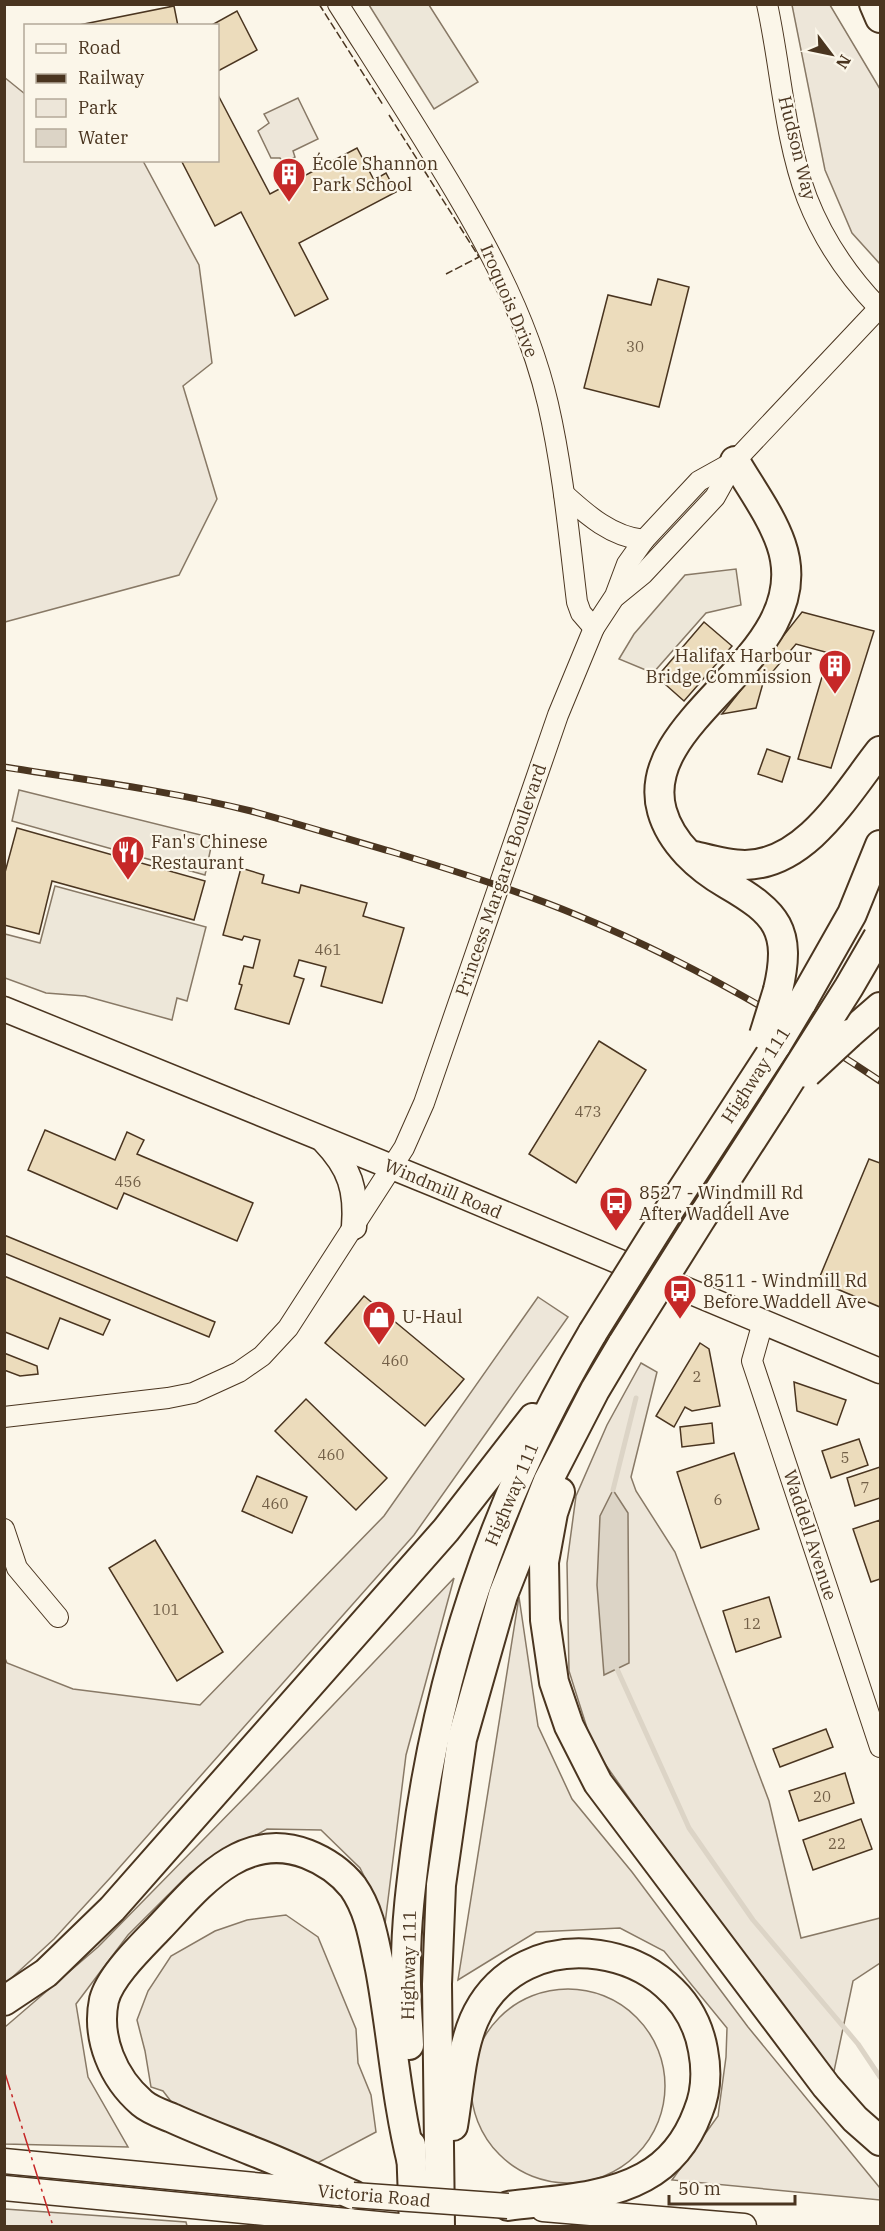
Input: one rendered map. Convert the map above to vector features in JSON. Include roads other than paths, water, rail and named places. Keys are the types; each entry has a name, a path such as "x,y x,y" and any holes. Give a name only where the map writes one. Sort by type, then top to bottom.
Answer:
{"highway":[{"path":"874,4 880,18"},
{"path":"735,461 767,515 781,544 786,567 785,590 780,612 768,635 693,722 668,757 658,792 669,830 680,846 725,883 765,908 776,924 781,937 790,997"},
{"path":"690,855 722,863 744,865 761,863 797,848 814,833 880,751"},
{"name":"Highway 111","path":"414,2226 406,1954 408,1915 431,1747 465,1617 485,1558 525,1461 570,1371 746,1090 790,997 852,914 880,845"},
{"name":"Highway 111","path":"440,2221 437,1984 441,1885 449,1814 462,1739 503,1595 548,1480 595,1390 622,1343 849,987 879,935"},
{"path":"775,1104 880,1007"},
{"path":"4,2001 46,1973 112,1909 446,1530 570,1371"},
{"path":"595,1390 553,1513 544,1562 545,1620 554,1682 569,1726 598,1783 826,2086 855,2119 880,2141"},
{"path":"353,2195 144,2105 130,2092 106,2052 102,2032 104,2000 112,1982 143,1945 210,1875 226,1863 255,1851 273,1849 296,1851 317,1859 342,1874 357,1893 368,1916 373,1935 387,2008 404,2130 412,2163"},
{"path":"440,2221 466,2042 475,2018 487,1999 516,1970 534,1961 571,1952 611,1956 645,1970 677,1995 690,2012 700,2034 705,2062 703,2102 684,2142 668,2160 646,2176 628,2185 605,2192 508,2206"},
{"path":"303,2226 349,2223"}],"main road":[{"name":"Windmill Road","path":"4,1009 392,1167 880,1371"},
{"path":"323,1139 338,1155 351,1180 354,1194 354,1227"},
{"name":"Victoria Road","path":"4,2161 353,2195 744,2226"},
{"name":"Victoria Road","path":"4,2188 349,2223 399,2226"}],"street":[{"name":"Iroquois Drive","path":"338,4 470,216 505,283 533,355 548,403 564,494 577,602 581,613 594,628"},
{"name":"Hudson Way","path":"767,4 793,148 807,197 824,235 843,264 863,292 880,308"},
{"name":"Princess Margaret Boulevard","path":"615,596 644,574 715,497 735,461 880,308"},
{"name":"Princess Margaret Boulevard","path":"4,1417 168,1398 193,1393 230,1377 262,1356 288,1328 412,1134 558,715 594,628 615,596 627,564 644,540 699,481 735,461"},
{"path":"564,494 599,523 621,536 644,540"},
{"name":"Waddell Avenue","path":"763,1322 752,1360 880,1747"},
{"path":"4,1529 17,1568 58,1617"}],"water":[{"path":"613,1490 628,1513 629,1663 604,1675 597,1585 600,1516"}],"waterway":[{"path":"613,1490 636,1398"},
{"path":"617,1669 689,1828 753,1920 858,2044 880,2077"}],"railway":[{"path":"4,767 159,792 251,811 396,853 511,890 618,933 696,971 808,1034 880,1081"}],"place":[{"name":"École Shannon Park School","path":"289,203"},
{"name":"Halifax Harbour Bridge Commission","path":"835,695"},
{"name":"Fan's Chinese Restaurant","path":"128,881"},
{"name":"8527 - Windmill Rd After Waddell Ave","path":"616,1232"},
{"name":"8511 - Windmill Rd Before Waddell Ave","path":"680,1320"},
{"name":"U-Haul","path":"379,1346"}]}
